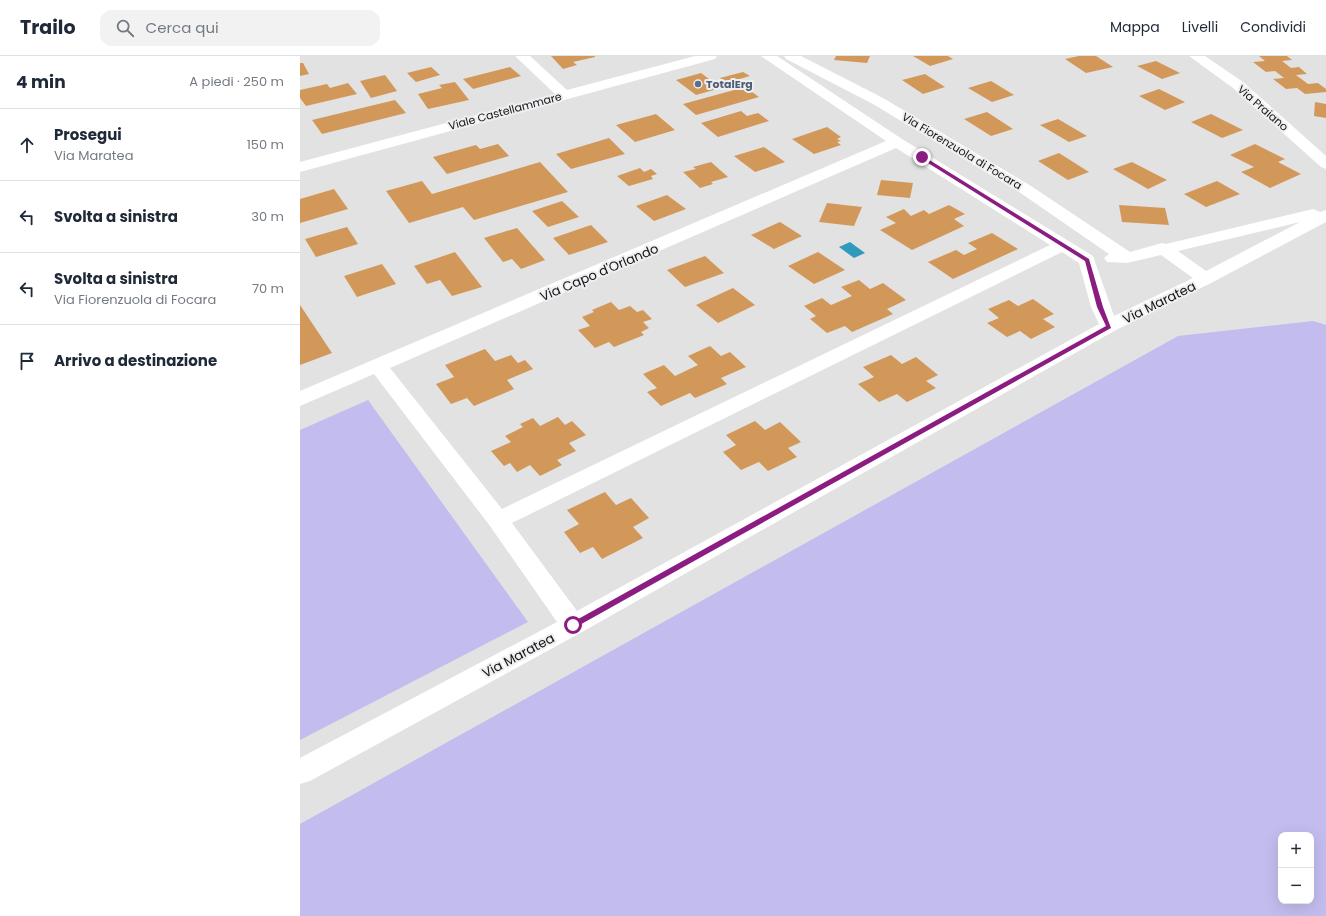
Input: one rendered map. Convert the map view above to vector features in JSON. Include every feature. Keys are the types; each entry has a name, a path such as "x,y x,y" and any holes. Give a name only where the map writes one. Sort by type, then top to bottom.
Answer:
{"street":[{"path":"522,56 564,95"},
{"name":"Viale Castellammare","path":"302,164 710,56"},
{"name":"Via Fiorenzuola di Focara","path":"768,56 881,132 1087,260"},
{"name":"Via Fiorenzuola di Focara","path":"791,56 906,118 1025,189 1127,258"},
{"name":"Via Praiano","path":"1196,56 1238,85 1326,164"},
{"path":"881,132 906,118"},
{"name":"Via Capo d'Orlando","path":"300,399 383,373 897,142"},
{"path":"922,157 950,144"},
{"path":"1109,326 1100,307 1087,260 1127,258 1162,248 1326,211"},
{"name":"Via Maratea","path":"300,772 573,625 1109,326 1205,279 1326,215"},
{"path":"498,520 1063,245"},
{"path":"1162,248 1205,279"},
{"path":"383,373 498,520 573,625"}],"shaded area":[{"path":"1313,321 1326,325 1326,916 300,916 300,824 1178,336"},
{"path":"368,400 528,622 300,740 300,430"}],"water":[{"path":"850,242 865,253 854,258 839,247"}],"building":[{"path":"551,56 595,57 573,62 577,65 563,69"},
{"path":"836,56 870,56 867,63 834,60"},
{"path":"913,56 948,56 953,59 930,66"},
{"path":"1079,56 1096,56 1113,67 1086,73 1065,59"},
{"path":"1259,56 1287,56 1292,60 1282,61 1291,68 1299,67 1307,74 1296,75 1308,84 1318,83 1326,89 1326,92 1305,94 1297,88 1286,89 1273,79 1284,78 1275,71 1266,72 1253,62 1265,61"},
{"path":"1156,61 1180,73 1162,79 1137,66"},
{"path":"300,63 303,63 309,74 300,76"},
{"path":"431,67 440,75 416,82 407,73"},
{"path":"510,67 521,76 473,89 463,79"},
{"path":"743,72 750,76 726,83 720,78"},
{"name":"TotalErg","path":"701,73 721,88 696,95 676,80"},
{"path":"925,74 945,87 923,94 902,80"},
{"path":"385,75 397,91 371,98 360,81"},
{"path":"991,81 1014,95 992,102 968,88"},
{"path":"455,82 469,100 428,109 418,94 442,88 439,85"},
{"path":"348,83 357,94 306,106 300,98 300,90 327,84 330,88"},
{"path":"745,87 759,97 696,115 683,104"},
{"path":"1159,89 1185,102 1165,110 1139,96"},
{"path":"395,100 406,113 322,134 312,120"},
{"path":"1315,102 1326,104 1326,118 1314,116"},
{"path":"741,111 747,116 758,113 769,121 718,137 701,123"},
{"path":"987,112 1013,129 991,136 964,119"},
{"path":"656,114 675,130 635,142 616,125"},
{"path":"1211,114 1243,130 1222,138 1191,122"},
{"path":"1058,119 1087,136 1069,142 1040,125"},
{"path":"827,127 841,137 837,139 841,141 837,142 841,145 814,154 792,139"},
{"path":"609,138 625,154 571,169 556,154"},
{"path":"498,144 509,156 447,174 433,157 476,145 480,149"},
{"path":"1255,144 1285,159 1278,162 1301,174 1270,188 1241,172 1254,167 1230,155"},
{"path":"764,147 785,162 755,172 734,156"},
{"path":"1059,153 1089,172 1068,180 1038,161"},
{"path":"540,162 568,192 474,220 463,207 409,223 386,191 422,181 432,194"},
{"path":"711,162 728,177 711,182 713,184 700,188 683,172 696,169 693,167"},
{"path":"1132,162 1167,180 1148,189 1113,169"},
{"path":"640,168 644,172 651,169 657,174 651,176 653,179 629,186 617,176"},
{"path":"881,180 913,183 910,198 877,195"},
{"path":"1217,181 1240,194 1206,207 1184,194"},
{"path":"334,189 348,209 300,223 300,199"},
{"path":"667,195 686,209 654,221 636,206"},
{"path":"562,201 579,217 548,227 532,211"},
{"path":"827,203 862,207 854,226 819,222"},
{"path":"949,205 965,214 954,219 964,226 912,250 880,230 896,223 886,217 904,209 911,216 924,210 929,214"},
{"path":"1119,205 1165,208 1169,225 1122,222"},
{"path":"780,222 802,236 774,249 751,235"},
{"path":"591,225 608,242 569,255 553,238"},
{"path":"347,227 358,244 316,257 305,239"},
{"path":"517,228 545,260 521,269 512,259 503,262 484,238"},
{"path":"992,233 1018,249 953,279 928,262 956,250 964,255 977,249 968,243"},
{"path":"455,252 482,287 452,296 440,280 427,284 414,266"},
{"path":"818,252 845,270 814,284 788,266"},
{"path":"705,256 724,273 685,287 667,270"},
{"path":"382,264 396,284 357,297 344,276"},
{"path":"859,280 870,289 883,283 906,300 887,309 893,314 852,332 845,326 827,333 810,319 816,316 804,306 822,298 831,305 852,296 841,287"},
{"path":"733,288 755,305 718,323 696,305"},
{"path":"1033,299 1054,314 1043,319 1055,327 1031,339 1020,331 1007,337 987,323 999,318 988,309 1009,300 1018,306"},
{"path":"611,302 619,310 630,306 637,312 643,310 652,319 643,322 649,328 641,332 644,335 614,347 609,342 595,348 578,330 590,326 582,317 594,312 592,310"},
{"path":"300,305 332,353 300,365"},
{"path":"710,346 721,356 730,352 746,367 721,378 727,384 695,398 690,393 661,406 647,392 657,388 643,374 664,365 675,376 698,365 688,356"},
{"path":"485,349 495,361 511,355 518,363 525,360 533,369 507,380 514,389 474,406 467,398 451,404 436,384 454,377 445,365"},
{"path":"891,355 902,364 916,357 938,375 926,381 936,388 907,402 897,394 879,402 858,384 874,377 863,367"},
{"path":"558,417 565,425 572,421 586,435 569,443 576,451 557,460 562,465 540,476 530,465 517,472 510,463 504,466 491,451 511,442 505,436 523,427 520,424 533,418 540,426"},
{"path":"755,421 765,430 780,422 801,442 788,448 797,457 768,471 759,462 741,470 723,452 736,445 726,435"},
{"path":"605,492 616,505 631,498 649,518 633,527 643,538 602,559 593,547 580,553 564,532 579,524 567,510"}],"place":[{"name":"TotalErg","path":"698,84"}],"route":[{"path":"573,625 1109,326 1100,307 1087,260 922,157"}]}
